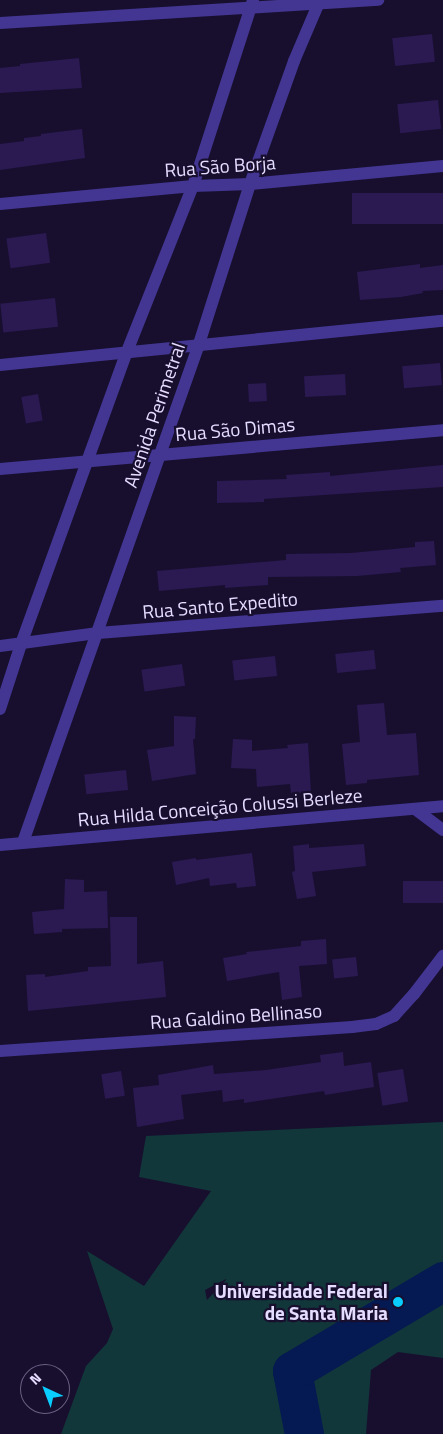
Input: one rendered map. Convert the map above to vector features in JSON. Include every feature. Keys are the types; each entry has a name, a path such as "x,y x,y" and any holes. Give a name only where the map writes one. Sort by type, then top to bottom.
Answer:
{"street":[{"path":"0,23 252,3 378,0"},
{"name":"Avenida Perimetral","path":"23,842 198,347 250,184 294,61 319,2"},
{"path":"0,709 21,644 126,354 193,186 252,3"},
{"name":"Rua São Borja","path":"0,204 443,166"},
{"path":"0,365 443,322"},
{"name":"Rua São Dimas","path":"0,469 443,430"},
{"name":"Rua Santo Expedito","path":"0,646 98,634 443,606"},
{"name":"Rua Hilda Conceição Colussi Berleze","path":"0,845 443,806"},
{"path":"415,809 443,830"},
{"name":"Rua Galdino Bellinaso","path":"0,1051 352,1028 376,1024 394,1016 414,994 443,956"}],"green space":[{"path":"443,1122 443,1358 398,1352 371,1370 366,1434 61,1434 68,1414 70,1414 86,1366 107,1343 113,1329 87,1251 144,1286 211,1191 139,1177 146,1136","holes":["226,1279 226,1280 207,1300 205,1290"]}],"building":[{"path":"432,34 435,62 395,66 392,38"},
{"path":"79,58 82,88 0,93 0,68"},
{"path":"438,100 441,129 400,133 397,104"},
{"path":"82,129 85,158 0,170 0,144 24,141 24,138 41,136 41,134"},
{"path":"352,193 443,193 443,224 352,224"},
{"path":"46,233 50,263 11,268 6,239"},
{"path":"420,264 420,268 443,265 443,290 422,291 423,293 401,297 360,300 357,272"},
{"path":"55,298 58,327 3,333 0,304"},
{"path":"440,363 442,385 404,388 402,366"},
{"path":"345,374 346,395 305,397 304,376"},
{"path":"266,383 267,401 249,402 248,384"},
{"path":"38,394 43,421 26,424 21,397"},
{"path":"443,465 443,487 264,499 264,502 217,503 217,481 287,479 286,475 330,472 330,476"},
{"path":"434,541 436,565 400,568 401,572 357,576 268,577 268,585 225,588 225,585 159,591 157,571 286,560 286,554 351,553 415,547 415,542"},
{"path":"374,650 376,669 337,673 335,654"},
{"path":"275,656 277,676 234,680 232,660"},
{"path":"182,664 185,686 144,691 141,670"},
{"path":"384,703 387,735 416,733 419,775 367,780 367,783 346,785 342,744 360,742 357,705"},
{"path":"174,716 196,717 195,739 193,739 196,774 152,781 147,750 174,746"},
{"path":"233,739 252,740 252,751 288,748 287,745 308,743 311,792 291,793 290,784 257,787 256,769 231,768"},
{"path":"126,770 128,790 86,794 84,774"},
{"path":"309,844 309,848 364,844 366,866 312,872 316,896 297,899 292,872 295,871 293,846"},
{"path":"252,853 256,886 237,888 236,883 210,886 209,878 176,885 172,862"},
{"path":"65,879 84,880 84,892 107,891 108,928 62,929 62,932 34,934 32,912 64,909"},
{"path":"403,881 443,881 443,903 403,903"},
{"path":"110,917 137,917 137,964 163,961 166,997 28,1011 26,975 45,974 45,977 88,971 88,967 111,966"},
{"path":"326,939 327,964 299,966 302,997 282,1000 279,972 227,981 223,958 247,954 246,952 301,946 301,941"},
{"path":"356,957 358,976 334,978 332,960"},
{"path":"343,1052 344,1066 371,1062 374,1087 325,1095 324,1091 244,1103 244,1099 223,1102 222,1090 181,1095 184,1119 137,1127 133,1088 159,1085 158,1075 213,1065 214,1074 266,1070 321,1062 320,1055"},
{"path":"403,1069 408,1102 382,1106 377,1073"},
{"path":"121,1071 125,1096 105,1099 101,1074"}],"waterway":[{"path":"304,1434 292,1371 443,1281"}],"place":[{"name":"Universidade Federal de Santa Maria","path":"398,1302"}]}
